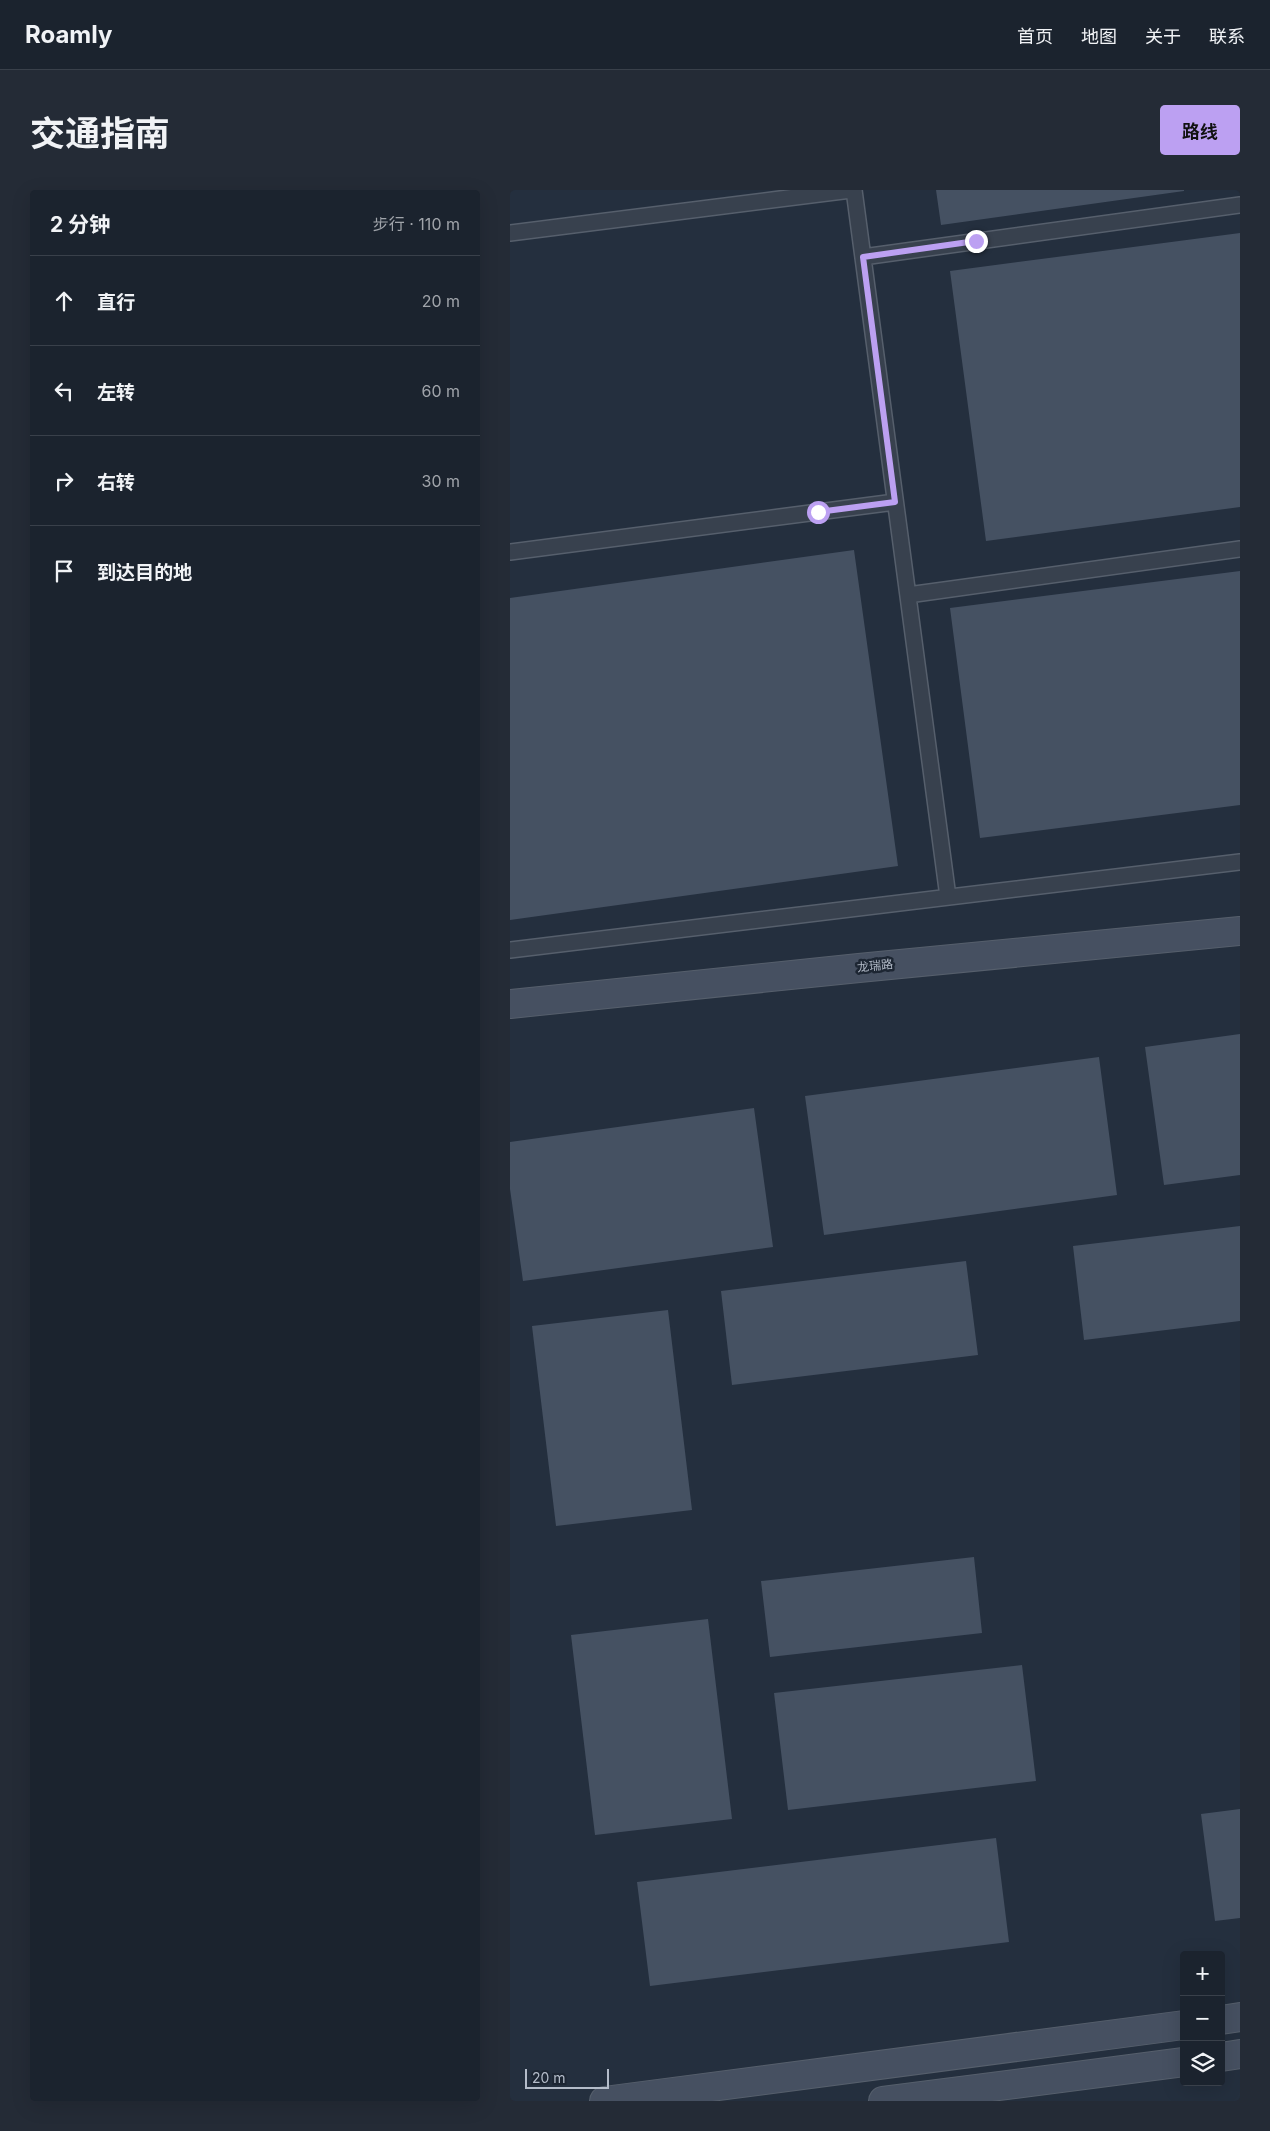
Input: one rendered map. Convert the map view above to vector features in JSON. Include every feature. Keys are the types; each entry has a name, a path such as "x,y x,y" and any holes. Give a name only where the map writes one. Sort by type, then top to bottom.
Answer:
{"street":[{"name":"龙瑞路","path":"510,1004 1240,931"},
{"path":"1225,2019 1240,2017"},
{"path":"604,2101 1180,2026"},
{"path":"1225,2056 1240,2054"},
{"path":"883,2101 1180,2063"}],"lane":[{"path":"510,233 853,190 948,897"},
{"path":"863,257 1240,205"},
{"path":"510,552 895,502"},
{"path":"908,595 1240,549"},
{"path":"510,950 1240,862"}],"building":[{"path":"936,190 1184,190 1184,191 941,225"},
{"path":"1240,233 1240,507 986,541 950,271"},
{"path":"854,550 898,866 510,920 510,598"},
{"path":"1240,571 1240,805 980,838 950,608"},
{"path":"1240,1034 1240,1175 1164,1185 1145,1047"},
{"path":"1099,1057 1117,1195 824,1235 805,1096"},
{"path":"754,1108 773,1247 523,1281 510,1189 510,1142"},
{"path":"1240,1226 1240,1321 1084,1340 1073,1246"},
{"path":"966,1261 978,1355 732,1385 721,1291"},
{"path":"668,1310 692,1510 556,1526 532,1326"},
{"path":"974,1557 982,1633 770,1657 761,1581"},
{"path":"708,1619 732,1819 595,1835 571,1635"},
{"path":"1022,1665 1036,1781 788,1810 774,1693"},
{"path":"1240,1809 1240,1918 1215,1921 1201,1814"},
{"path":"996,1838 1009,1942 650,1986 637,1882"}],"route":[{"path":"818,512 895,502 863,257 976,241"}]}
